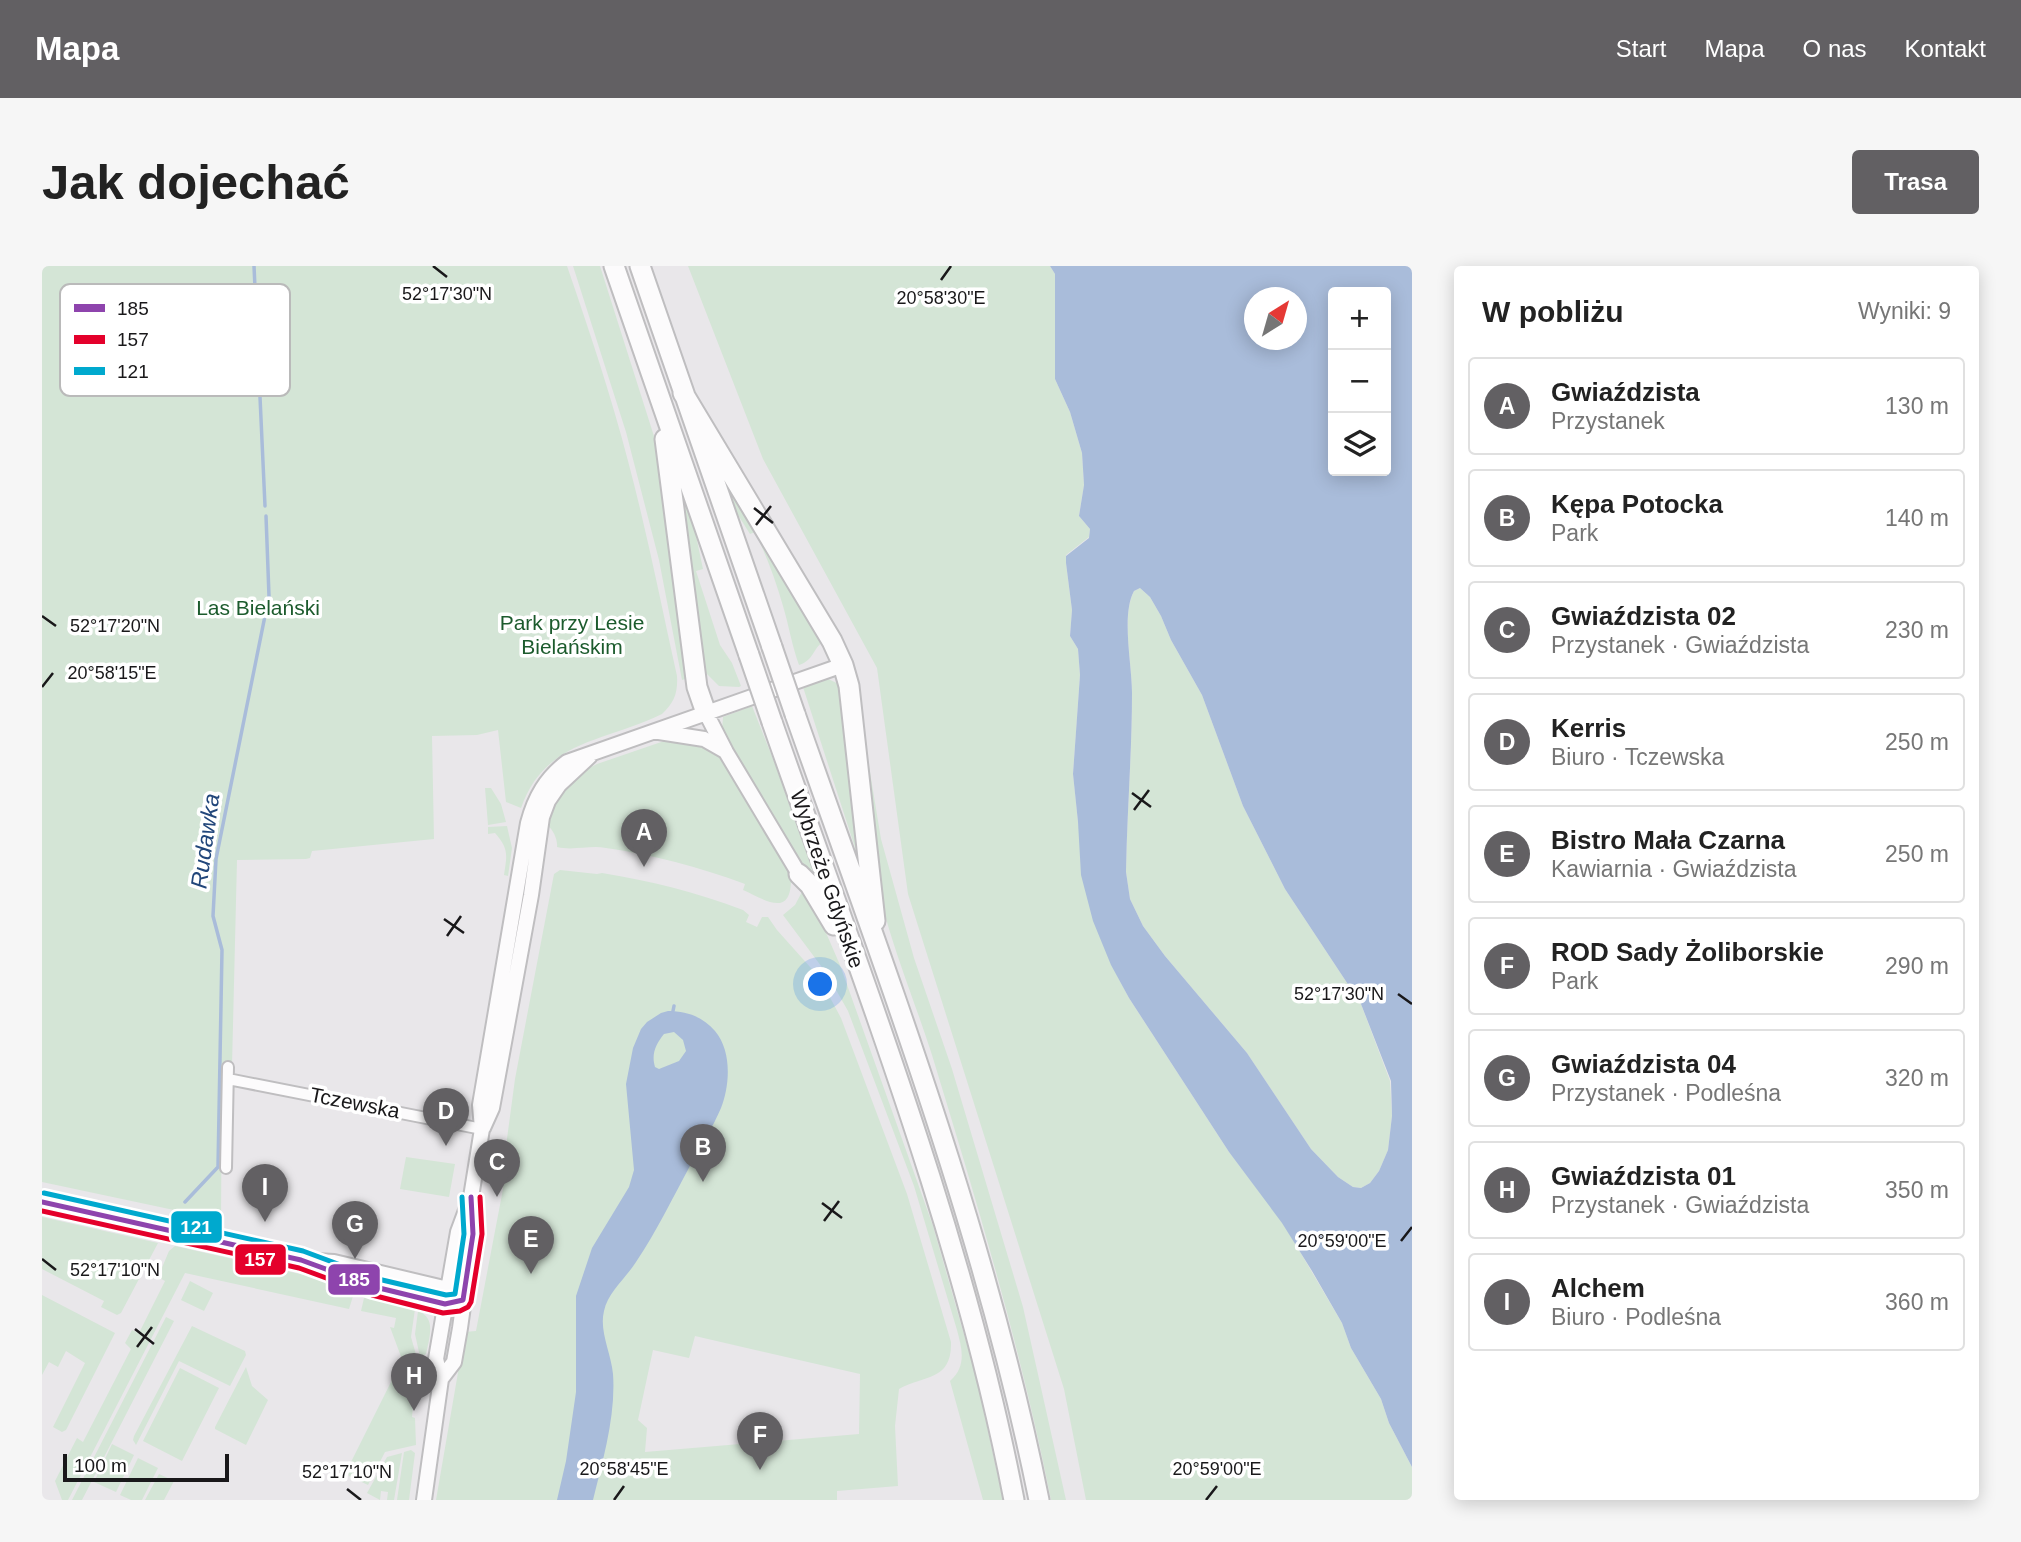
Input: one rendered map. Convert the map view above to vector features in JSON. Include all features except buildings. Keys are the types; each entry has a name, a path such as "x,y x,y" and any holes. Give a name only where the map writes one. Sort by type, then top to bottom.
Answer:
{"highway":[{"name":"Wybrzeże Gdyńskie","path":"614,266 930,1178 979,1345 1014,1500"},
{"name":"Wybrzeże Gdyńskie","path":"640,266 934,1114 983,1270 1017,1400 1039,1500"},
{"path":"683,393 832,641 843,665 849,686 880,957"},
{"path":"660,399 697,687 706,713"},
{"path":"799,874 810,885 856,963"}],"street":[{"path":"441,1379 454,1362 472,1234 471,1197 482,1129 480,1105 528,822 542,787 567,761 843,665"},
{"path":"706,713 726,752 799,874"},
{"path":"654,731 704,738 726,752"},
{"path":"482,1129 492,1108 540,825 548,801 559,785 594,752"},
{"path":"520,877 535,866"},
{"name":"Tczewska","path":"226,1168 228,1073 482,1129"},
{"path":"424,1500 441,1379 436,1359 458,1232 471,1197"},
{"path":"42,1202 301,1260 375,1287 445,1304 463,1300"},
{"path":"301,1260 334,1262 448,1289 463,1300"}],"green space":[{"name":"Las Bielański","path":"42,266 567,266 621,436 641,514 677,676 677,688 670,706 662,714 561,755 545,768 532,785 521,808 506,802 498,730 477,735 432,736 434,839 312,851 310,858 306,859 237,860 232,1066 222,1066 221,1220 42,1182"},
{"path":"573,266 600,266 659,452 688,678 682,680 659,560 626,432"},
{"path":"688,266 1050,266 1055,274 1055,379 1070,412 1082,453 1084,485 1079,516 1090,529 1089,537 1066,555 1072,610 1070,636 1078,649 1080,675 1073,774 1078,822 1111,964 1129,998 1229,1152 1283,1223 1342,1323 1351,1348 1381,1399 1389,1423 1412,1467 1412,1500 1086,1500 1064,1389 908,894 877,668 763,459"},
{"path":"720,464 825,641 804,663 799,665 794,651 767,559 755,532 750,534 738,515"},
{"path":"678,486 695,531 703,569 696,571 720,645 732,663 741,686 739,687 719,686 703,673"},
{"path":"1140,588 1150,597 1202,695 1243,806 1285,889 1361,1004 1390,1081 1392,1116 1388,1150 1379,1171 1370,1183 1361,1188 1353,1187 1338,1177 1311,1149 1247,1053 1143,926 1130,899 1126,872 1132,693 1128,613 1134,591"},
{"path":"828,679 839,684 860,863 803,687"},
{"path":"752,706 821,894 725,740 722,731 723,717"},
{"path":"863,730 881,839 914,958 952,1069 1023,1307 1066,1500 1051,1500 1026,1387 982,1221 932,1055 885,915"},
{"path":"670,739 694,740 719,754 791,877 790,890 782,902 768,901 743,890 745,884 659,858 600,847 557,847 555,835 547,825 559,793 583,771 597,764"},
{"path":"485,788 491,788 501,804 506,822 488,825"},
{"path":"507,826 512,848 508,876 504,875 505,848 495,833 488,834 488,827"},
{"path":"560,870 602,873 673,888 743,910 749,915 746,922 757,927 762,917 768,917 819,977 841,1018 907,1194 951,1342 950,1355 942,1370 899,1389 895,1426 898,1486 837,1491 837,1500 436,1500 465,1332 476,1331 503,1189 502,1176 515,1079 554,874","holes":["695,1336 860,1374 859,1434 645,1452 647,1428 638,1420 653,1350 689,1358"]},
{"path":"803,890 817,912 840,965 933,1226 977,1380 1003,1500 983,1500 950,1381 959,1369 962,1357 957,1330 914,1186 848,1011 827,974 783,915 795,905"},
{"path":"406,1157 455,1164 449,1197 400,1189"},
{"path":"42,1190 174,1218 172,1225 42,1195"},
{"path":"42,1217 158,1243 121,1313 117,1315 101,1307 104,1301 42,1269"},
{"path":"207,1225 251,1235 249,1243 198,1231"},
{"path":"175,1246 318,1278 354,1293 349,1309 185,1273 68,1500 62,1500 55,1481 77,1438 83,1442 131,1349 125,1343 132,1330 139,1333 165,1281 158,1277 169,1251"},
{"path":"190,1281 213,1293 204,1311 181,1300"},
{"path":"42,1295 115,1333 66,1430 62,1432 53,1427 85,1363 66,1351 58,1367 49,1362 42,1375"},
{"path":"366,1296 415,1309 411,1337 417,1358 403,1362 390,1327 394,1328 396,1318 361,1311"},
{"path":"418,1311 428,1318 430,1323 426,1354 420,1357 415,1334"},
{"path":"166,1317 174,1321 82,1500 72,1500"},
{"path":"192,1326 245,1351 246,1355 230,1386 179,1361 136,1445 134,1436"},
{"path":"399,1366 420,1378 412,1417 415,1418 416,1445 385,1452 368,1485 349,1476 347,1470"},
{"path":"246,1367 252,1386 268,1400 246,1445 215,1427"},
{"path":"180,1368 219,1388 182,1461 143,1441"},
{"path":"112,1444 134,1455 116,1492 94,1482"},
{"path":"411,1450 415,1453 409,1500 397,1500 404,1452"},
{"path":"402,1453 394,1500 387,1500 388,1492 381,1491 380,1500 367,1493 387,1457"},
{"path":"138,1458 158,1468 142,1500 131,1500 120,1495"},
{"path":"159,1474 174,1481 164,1500 145,1500"}],"water":[{"path":"1050,266 1412,266 1412,1467 1389,1423 1381,1399 1351,1348 1342,1323 1312,1271 1282,1223 1229,1152 1129,998 1111,965 1093,921 1081,875 1073,774 1080,675 1078,649 1070,636 1072,610 1066,563 1066,556 1089,538 1090,529 1079,516 1084,485 1082,453 1070,412 1055,379 1055,274","holes":["1140,588 1150,597 1202,695 1243,806 1285,889 1361,1004 1391,1081 1392,1116 1388,1150 1379,1171 1370,1183 1361,1188 1353,1187 1338,1177 1311,1149 1247,1053 1143,926 1130,899 1126,872 1132,693 1128,613 1134,591"]},
{"path":"668,1011 688,1014 705,1022 715,1031 721,1039 727,1058 726,1089 721,1108 658,1226 606,1304 603,1326 612,1366 613,1405 593,1500 557,1500 566,1461 576,1392 576,1296 592,1248 629,1187 634,1170 626,1084 633,1048 641,1029 661,1013","holes":["674,1032 683,1040 686,1051 679,1061 659,1069 655,1067 655,1049 664,1034"]}],"waterway":[{"name":"Rudawka","path":"254,266 255,284"},
{"name":"Rudawka","path":"260,396 265,506"},
{"name":"Rudawka","path":"185,1202 218,1167 222,950 213,916 216,859 269,596 266,516"},
{"path":"673,1011 674,1006"}],"transit line":[{"name":"121","path":"44,1193 303,1251 378,1279 446,1295 455,1294 464,1234 462,1197"},
{"name":"185","path":"42,1202 301,1260 375,1287 445,1304 463,1300 473,1234 471,1197"},
{"name":"157","path":"42,1211 299,1268 372,1295 443,1313 460,1311 471,1302 482,1234 480,1197"}],"place":[{"name":"Gwiaździsta","path":"644,867"},
{"name":"Kerris","path":"446,1146"},
{"name":"Kępa Potocka","path":"703,1182"},
{"name":"Gwiaździsta 02","path":"497,1197"},
{"name":"Alchem","path":"265,1222"},
{"name":"Gwiaździsta 04","path":"355,1259"},
{"name":"Bistro Mała Czarna","path":"531,1274"},
{"name":"Gwiaździsta 01","path":"414,1411"},
{"name":"ROD Sady Żoliborskie","path":"760,1470"}],"park label":[{"name":"Park przy Lesie Bielańskim","path":"572,635"}]}
